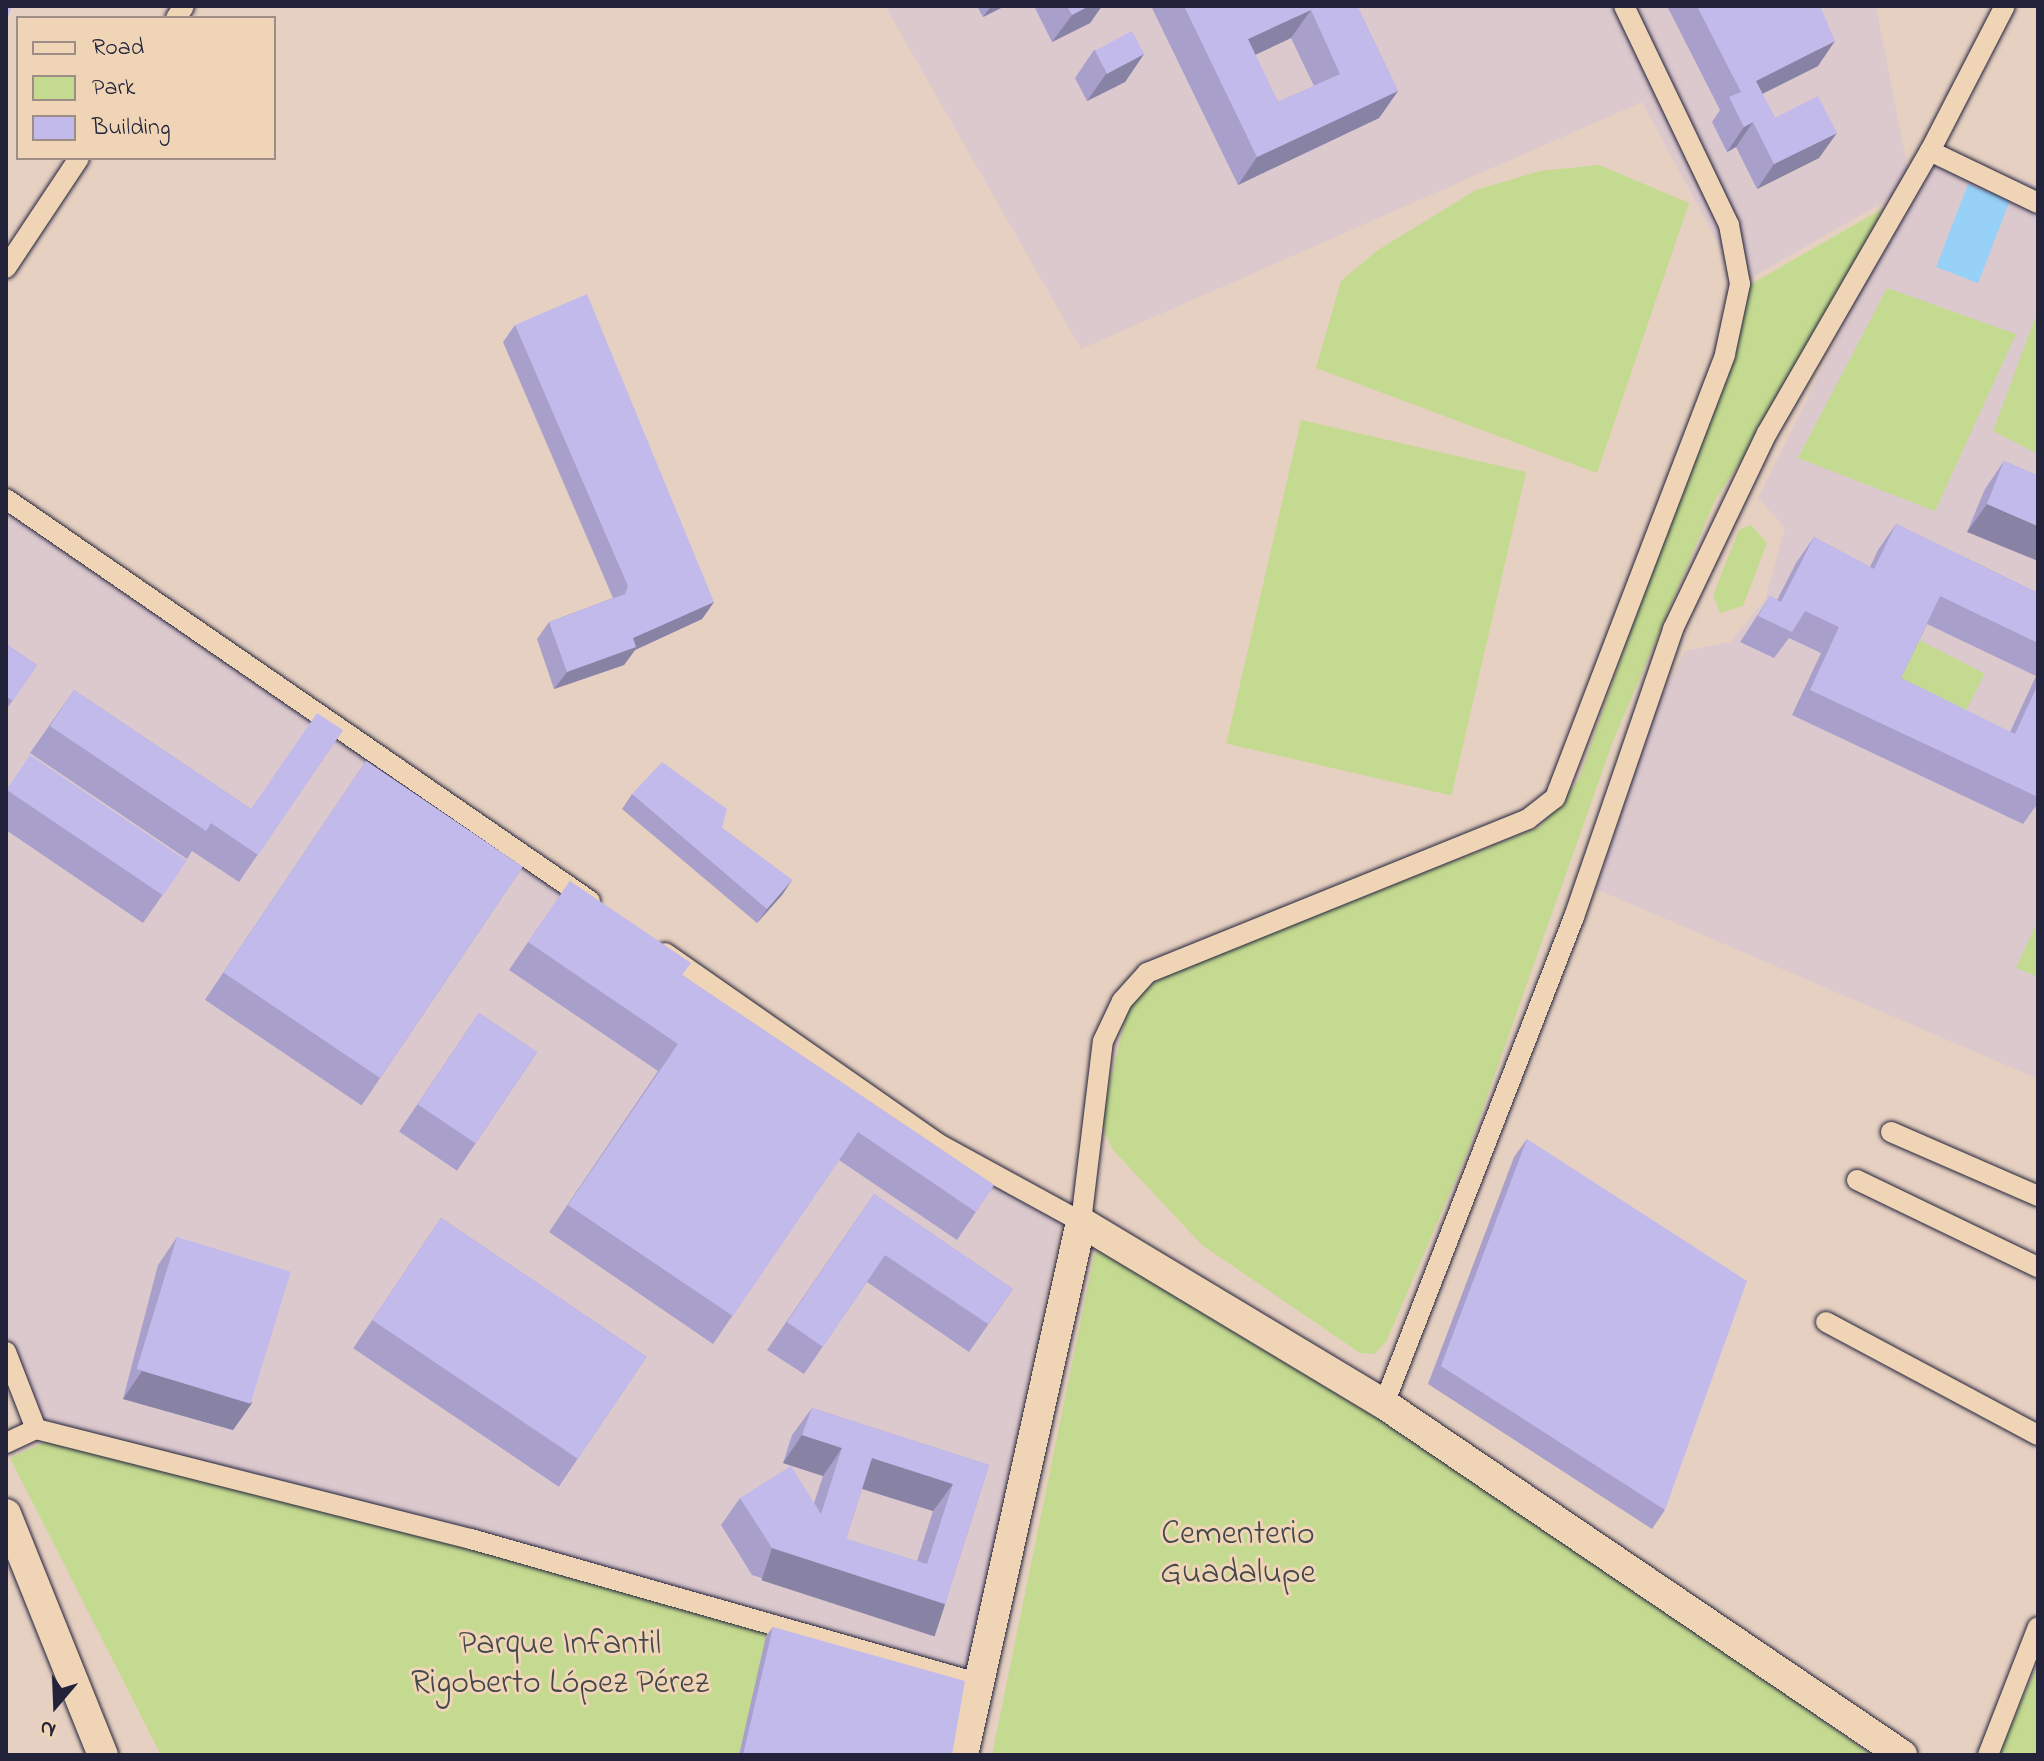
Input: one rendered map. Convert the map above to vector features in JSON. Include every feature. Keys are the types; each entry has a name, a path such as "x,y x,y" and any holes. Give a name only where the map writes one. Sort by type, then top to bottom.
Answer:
{"street":[{"path":"963,1755 1081,1222 1103,1041 1147,973 1528,819 1555,798 1569,768 1725,354 1740,284 1729,225 1624,6"},
{"path":"1384,1404 1574,917 1673,629 1767,433 1930,151 2005,6"},
{"path":"1930,151 2038,203"},
{"path":"6,268 78,160"},
{"path":"6,499 615,919"},
{"path":"641,937 937,1143 1081,1222 1384,1404 1902,1755"},
{"path":"1891,1132 2038,1196"},
{"path":"1857,1180 2038,1267"},
{"path":"1826,1322 2038,1435"},
{"path":"6,1352 36,1429"},
{"path":"6,1443 36,1429 486,1543 978,1683"},
{"path":"6,1514 103,1755"},
{"path":"1988,1755 2038,1627"}],"shaded area":[{"path":"885,6 1876,6 1911,186 1740,284 1642,102 1081,349"},
{"path":"1930,151 2038,186 2038,1079 1596,889 1657,705 1685,651 1730,642 1765,600 1785,528 1758,498"},
{"path":"6,499 937,1143 1063,1214 965,1679 36,1429 6,1352"}],"green space":[{"path":"1599,165 1689,203 1597,473 1316,368 1341,281 1378,250 1476,190 1540,171"},
{"path":"1884,208 1778,406 1715,500 1612,744 1467,1153 1386,1342 1374,1354 1360,1353 1202,1245 1113,1150 1100,1123 1129,1004 1161,977 1540,827 1579,779 1751,284"},
{"path":"1887,288 2016,334 1935,511 1798,458"},
{"path":"2038,310 2038,454 1993,431"},
{"path":"1301,420 1526,472 1451,795 1226,743"},
{"path":"1751,525 1767,543 1743,606 1720,613 1713,595 1739,530"},
{"path":"1917,639 1985,674 1962,719 1894,684"},
{"path":"2038,920 2038,977 2016,968"},
{"name":"Cementerio Guadalupe","path":"1108,1234 1339,1382 1872,1755 992,1755 1094,1256"},
{"name":"Parque Infantil Rigoberto López Pérez","path":"61,1435 768,1631 739,1755 161,1755 10,1458"},
{"path":"2038,1663 2038,1755 1998,1755"}],"water":[{"path":"1968,184 2010,200 1978,283 1936,267"}],"building":[{"path":"6,6 12,6 6,22"},
{"path":"1067,6 1089,6 1072,15"},
{"path":"1184,6 1357,6 1398,91 1257,157","holes":["1311,10 1340,74 1278,102 1248,39"]},
{"path":"1697,6 1820,6 1835,41 1756,81 1775,118 1818,96 1837,133 1774,164 1753,122 1744,127 1729,97 1741,92"},
{"path":"1132,31 1144,54 1107,74 1095,51"},
{"path":"587,294 714,602 633,638 636,647 567,672 549,622 625,594 628,586 515,325"},
{"path":"2004,461 2038,476 2038,526 1987,504"},
{"path":"1896,524 2038,593 2038,643 1940,596 1901,678 2015,734 2038,684 2038,797 1810,690 1839,627 1805,611 1792,632 1758,616 1770,596 1781,602 1814,537 1874,569"},
{"path":"6,644 37,665 13,701 6,696"},
{"path":"74,690 251,809 317,713 343,730 258,855 211,823 206,831 50,726"},
{"path":"30,755 187,861 163,896 7,790"},
{"path":"366,761 523,867 380,1078 223,972"},
{"path":"662,762 727,809 722,828 792,880 767,909 632,794"},
{"path":"570,881 691,963 682,975 994,1185 976,1212 858,1132 733,1316 568,1205 678,1044 528,942"},
{"path":"479,1013 537,1052 476,1143 417,1104"},
{"path":"1527,1139 1747,1281 1665,1510 1441,1366"},
{"path":"874,1194 1013,1289 988,1324 885,1255 823,1347 787,1322"},
{"path":"441,1218 647,1357 578,1459 372,1320"},
{"path":"177,1237 291,1272 250,1404 137,1369"},
{"path":"812,1408 989,1465 945,1604 772,1548 740,1498 791,1466 821,1514 842,1448 802,1435","holes":["872,1458 953,1484 927,1564 846,1539"]},
{"path":"773,1627 965,1681 952,1755 743,1755"}]}
